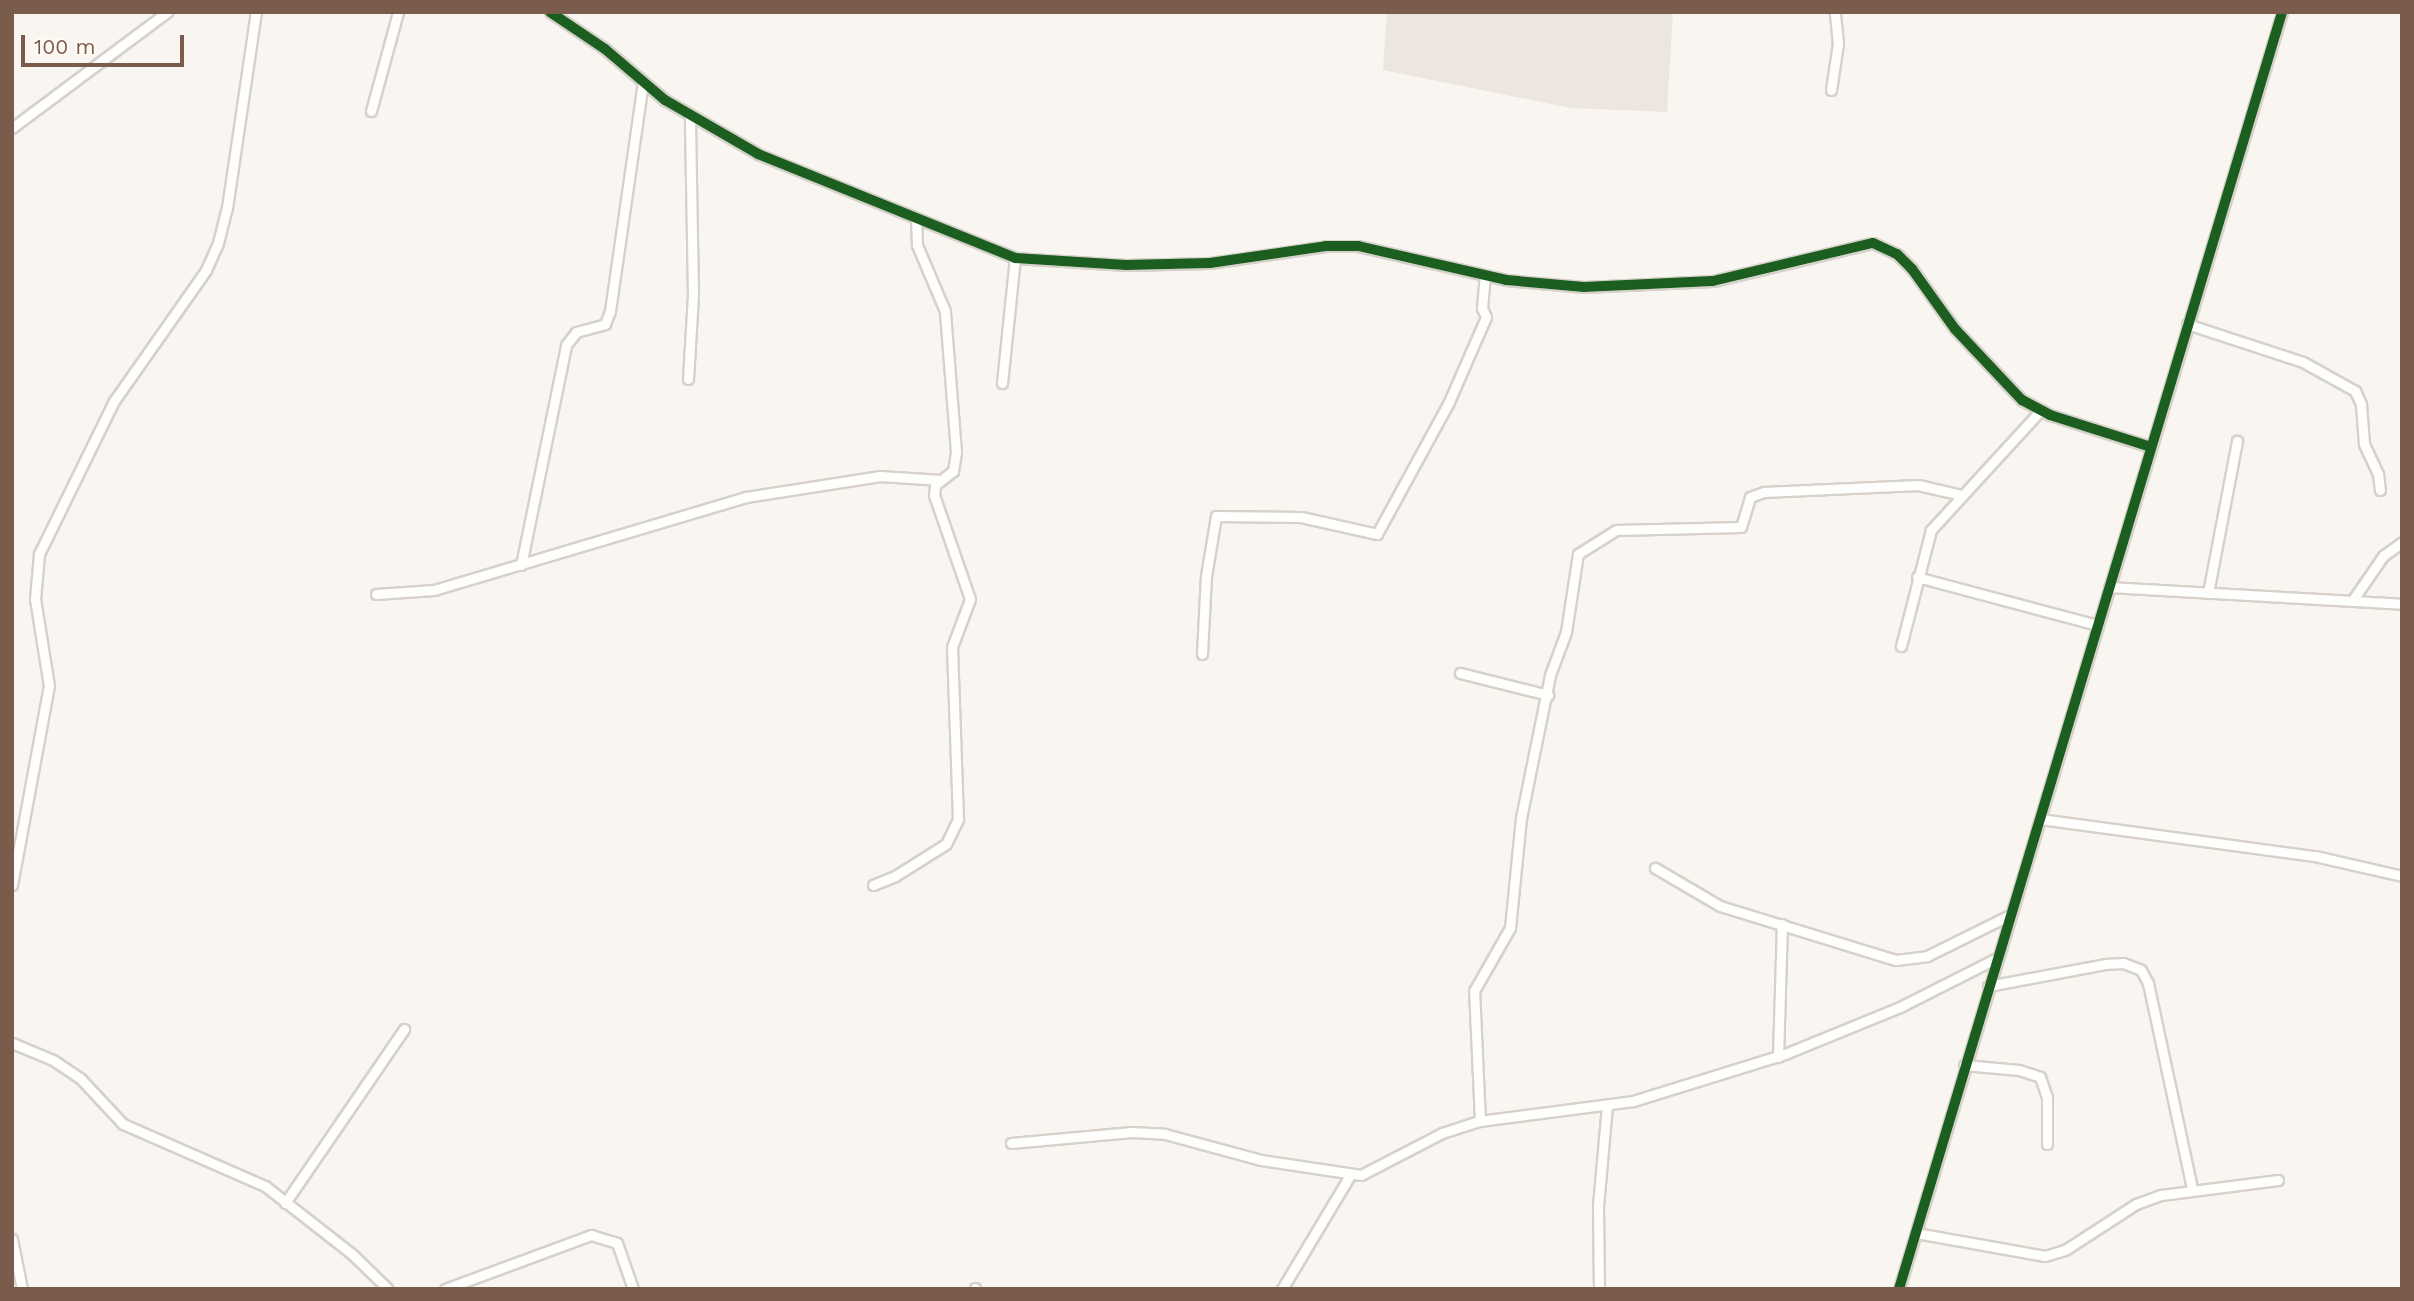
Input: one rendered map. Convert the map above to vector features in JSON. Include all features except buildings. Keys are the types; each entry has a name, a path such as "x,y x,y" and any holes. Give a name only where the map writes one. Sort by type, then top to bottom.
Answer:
{"street":[{"path":"12,128 167,12"},
{"path":"12,885 49,686 35,600 39,554 114,401 206,270 218,243 227,208 256,12"},
{"path":"371,111 398,12"},
{"path":"550,12 605,49 643,82 690,116 790,169 1015,258 1126,265 1210,263 1326,246 1359,246 1485,275 1584,287 1713,281 1872,243 1905,262 1991,371 2041,410 2151,447"},
{"path":"1831,90 1838,43 1835,12"},
{"path":"1899,1289 2282,12"},
{"path":"521,565 566,345 576,332 605,324 610,311 643,82"},
{"path":"688,379 693,295 690,116"},
{"path":"873,885 895,876 946,844 957,829 953,647 970,598 934,495 934,485 953,471 957,452 945,311 917,245 916,219"},
{"path":"1002,383 1015,258"},
{"path":"1202,654 1206,576 1216,516 1301,517 1377,534 1448,404 1486,317 1482,307 1485,275"},
{"path":"2187,324 2302,362 2355,391 2361,404 2364,444 2378,474 2380,490"},
{"path":"1901,646 1931,530 2041,410"},
{"path":"2208,593 2237,441"},
{"path":"376,594 433,590 746,497 880,475 941,480"},
{"path":"1480,1121 1474,991 1510,928 1521,818 1548,695 1566,632 1575,562 1586,547 1616,530 1735,528 1745,519 1750,497 1764,492 1918,485 1961,495"},
{"path":"2353,601 2383,556 2402,542"},
{"path":"1917,577 2097,625"},
{"path":"2109,587 2402,604"},
{"path":"1460,673 1548,695"},
{"path":"2040,818 2315,856 2402,876"},
{"path":"1655,868 1720,906 1896,960 1927,956 2010,915"},
{"path":"1778,1056 1782,925"},
{"path":"1011,1143 1131,1132 1165,1134 1261,1160 1349,1177 1374,1170 1442,1133 1480,1121 1607,1106 1778,1056 1900,1007 1997,958"},
{"path":"1988,986 2105,964 2123,963 2141,970 2148,983 2192,1188"},
{"path":"285,1203 404,1029"},
{"path":"12,1043 52,1060 81,1079 123,1124 257,1181 352,1254 388,1289"},
{"path":"1965,1065 2019,1070 2040,1077 2047,1097 2048,1144"},
{"path":"1599,1289 1598,1206 1607,1106"},
{"path":"1282,1289 1349,1177"},
{"path":"1916,1233 2045,1256 2065,1250 2136,1204 2192,1188 2278,1180"},
{"path":"445,1289 591,1235 617,1243 633,1289"},
{"path":"12,1239 22,1289"}],"shaded area":[{"path":"1387,12 1673,12 1667,112 1571,108 1383,70"}],"cycle path":[{"path":"550,12 605,49 665,100 758,154 1015,258 1126,265 1210,263 1326,246 1358,246 1506,280 1584,287 1713,281 1873,243 1897,254 1912,269 1955,329 2022,400 2050,415 2151,447"},
{"path":"1899,1289 2282,12"}]}
